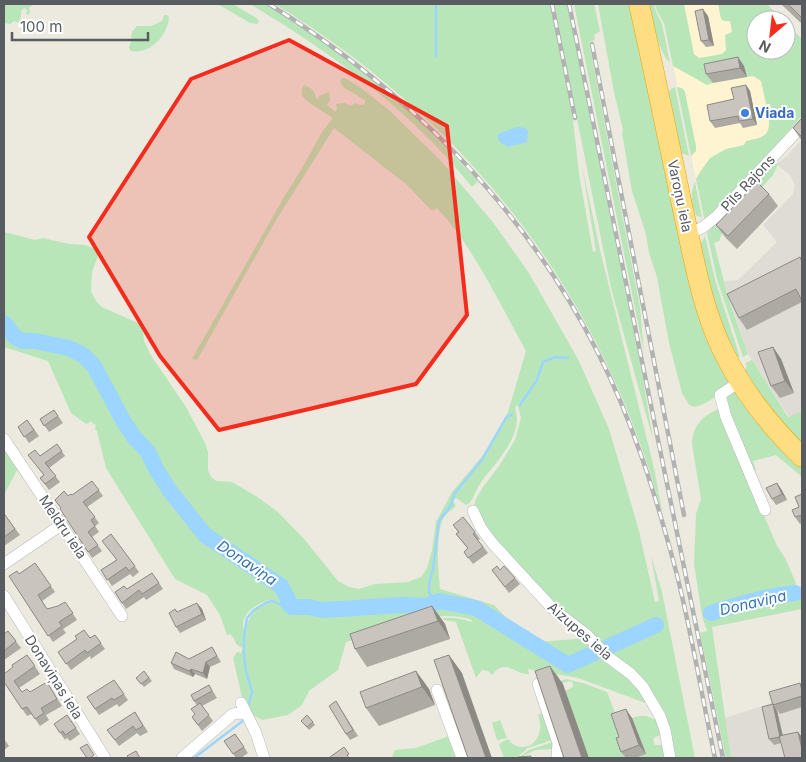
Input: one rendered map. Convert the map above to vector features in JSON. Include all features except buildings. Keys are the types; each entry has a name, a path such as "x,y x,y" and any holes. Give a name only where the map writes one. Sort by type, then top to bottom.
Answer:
{"highway":[{"name":"Varoņu iela","path":"639,4 688,233 712,326 722,350 740,382 762,413 802,457"}],"street":[{"name":"Pils Rajons","path":"688,233 702,228 718,216 802,126"},
{"path":"740,382 720,395 726,417 765,510"},
{"name":"Meldru iela","path":"4,439 122,616"},
{"name":"Aizupes iela","path":"473,511 481,528 493,544 552,608 587,635 643,687 662,722 670,758"},
{"path":"4,564 61,525"},
{"name":"Donaviņas iela","path":"4,596 105,758"},
{"path":"558,678 538,684 564,758"},
{"path":"437,690 462,758"},
{"path":"182,758 233,714 241,713 243,709 256,733 264,758"},
{"path":"557,758 558,743"}],"highlighted area":[{"path":"289,40 447,126 467,315 416,384 219,430 160,356 89,237 191,79"}],"shaded area":[{"path":"661,4 735,4 743,61 763,60 790,126 709,213 703,215"},
{"path":"802,139 802,411 789,417 748,354 724,281 738,280 777,242 763,225 793,194 795,185 790,175 776,164 787,156"},
{"path":"802,693 802,758 731,758 725,718"}],"green space":[{"path":"4,4 33,5 29,8 30,13 28,15 26,14 27,10 24,8 21,11 20,23 14,21 10,24 4,23"},
{"path":"214,4 233,4 258,19 259,22 257,24 250,23"},
{"path":"250,4 266,4 316,37 355,66 414,115 478,181 472,187 424,133 369,85 311,43"},
{"path":"275,4 550,4 572,111 579,174 593,252 596,251 582,166 600,250 654,468 663,516 637,435 604,359 565,288 520,222 468,160 409,103 345,51"},
{"path":"554,4 567,4 642,372 653,440 611,288"},
{"path":"574,4 594,4 600,31 594,35 595,40 589,42 640,307 644,353"},
{"path":"598,4 632,4 729,382 714,397 695,407 689,405 682,393 669,343 657,277 632,191 623,130"},
{"path":"648,4 654,4 662,24 670,63 659,43"},
{"path":"655,4 684,4 694,54 699,58 722,54 726,50 725,35 732,32 730,21 721,19 718,4 767,4 773,10 746,10 746,60 796,60 796,33 802,39 802,116 722,204 704,218 696,179 700,172 710,158 726,149 744,145 746,141 762,137 769,127 768,114 772,113 770,104 766,104 761,81 753,76 747,77 744,66 710,73 713,83 707,85 673,66 664,23"},
{"path":"164,15 169,17 162,37 145,50 131,51 129,48 132,33 137,26 151,26 162,21"},
{"path":"343,78 361,88 389,110 441,161 492,221 529,273 579,361 609,429 638,527 655,602 659,601 651,556 662,592 695,758 674,758 668,727 657,704 640,680 548,601 502,552 497,540 487,532 479,521 474,506 476,499 515,440 521,418 517,405 515,408 517,419 515,430 506,450 484,478 470,502 466,505 455,498 453,501 456,506 442,521 439,531 438,548 440,589 494,605 516,628 539,642 586,638 603,655 627,673 631,680 646,694 651,705 578,678 528,669 529,674 524,674 510,668 501,667 492,675 488,671 482,670 476,678 456,622 444,620 443,618 462,619 471,622 472,620 453,616 439,616 419,618 417,622 346,642 338,670 309,691 302,705 288,715 262,720 249,713 242,697 233,658 237,652 241,653 243,648 237,645 230,634 227,635 220,615 207,595 175,579 106,468 95,429 96,425 91,422 86,424 71,413 48,361 4,347 4,232 35,240 42,238 94,248 99,253 92,272 91,291 96,301 102,307 140,324 144,341 150,354 186,407 205,443 208,452 208,470 211,477 216,481 232,482 278,512 305,540 338,581 349,587 359,589 375,584 408,582 421,577 427,568 432,550 436,522 452,492 483,455 508,412 526,351 475,259 451,224 437,208 432,211 406,184 334,128 275,222 197,360 192,359 322,132 333,118 302,96 304,85 313,90 316,99 329,92 330,101 327,105 336,112 336,104 345,103 351,106 355,103 365,104 365,100 344,88 340,81","holes":["268,600 272,602 257,608 249,620 246,631 244,631 244,620 249,611","310,605 325,608 345,606 347,609 328,611 294,607"]},
{"path":"675,87 689,156 681,153 676,135 678,135 677,130 675,130 668,94"},
{"path":"677,87 682,88 685,92 696,146 696,151 691,156"},
{"path":"773,164 778,164 773,175 723,230 719,241 714,243 729,300 748,354 743,357 717,279 707,233"},
{"path":"695,182 702,218 696,215 692,202 692,190"},
{"path":"705,236 715,280 740,357 735,356 719,327 700,245"},
{"path":"752,360 788,417 802,411 802,445 765,403 746,374 747,366 745,363"},
{"path":"734,391 802,465 802,477 776,455 753,461 756,471 752,472 726,400 727,396"},
{"path":"716,410 719,410 777,546 785,558 796,583 793,589 762,593 736,603 719,604 709,610 711,616 718,619 733,614 743,604 766,597 801,595 802,609 712,627 731,758 726,758 700,633 707,631 702,616 694,564 696,514 701,499 692,444 698,424"},
{"path":"4,443 24,480 17,470 4,495"},
{"path":"566,679 607,692 619,723 627,758 589,758 565,691 573,687 572,681 546,686"},
{"path":"543,713 552,740 528,748 516,758 504,758 499,744 508,739 518,746 531,745 540,731 538,715"},
{"path":"646,716 656,720 662,735 655,737 653,740 655,745 664,745 667,758 635,758 632,718"},
{"path":"500,720 507,738 497,740 492,723"},
{"path":"449,736 458,758 392,758 395,750 416,748"},
{"path":"553,742 554,749 536,750 518,758 529,750"}],"water":[{"path":"517,127 526,128 528,131 527,142 508,147 500,142 498,134"}],"waterway":[{"path":"436,4 436,56"},
{"name":"Donaviņa","path":"4,323 15,337 23,341 35,341 69,348 83,355 94,366 124,422 134,437 148,452 170,491 205,535 281,586 288,599 288,603 292,607 324,610 401,605 427,606 439,601 476,608 568,665 594,653"},
{"path":"520,405 537,380 543,362 555,357 568,358"},
{"path":"433,603 429,584 433,569 439,521 451,505 455,493 482,460 506,418 512,414"},
{"name":"Donaviņa","path":"711,613 753,601 795,593"},
{"path":"249,703 252,692 244,655 244,636 247,618 254,610 267,602 273,601 281,605 288,603"},
{"name":"Donaviņa","path":"608,647 656,625"},
{"path":"194,758 244,720"}],"railway":[{"path":"269,4 320,38 368,74 414,113 457,155 497,200 534,247 567,298 610,378 643,461 669,546 682,598 715,758"},
{"path":"552,4 575,118"},
{"path":"569,4 723,758"},
{"path":"592,44 684,515"}],"place":[{"name":"Viada","path":"745,113"}]}
